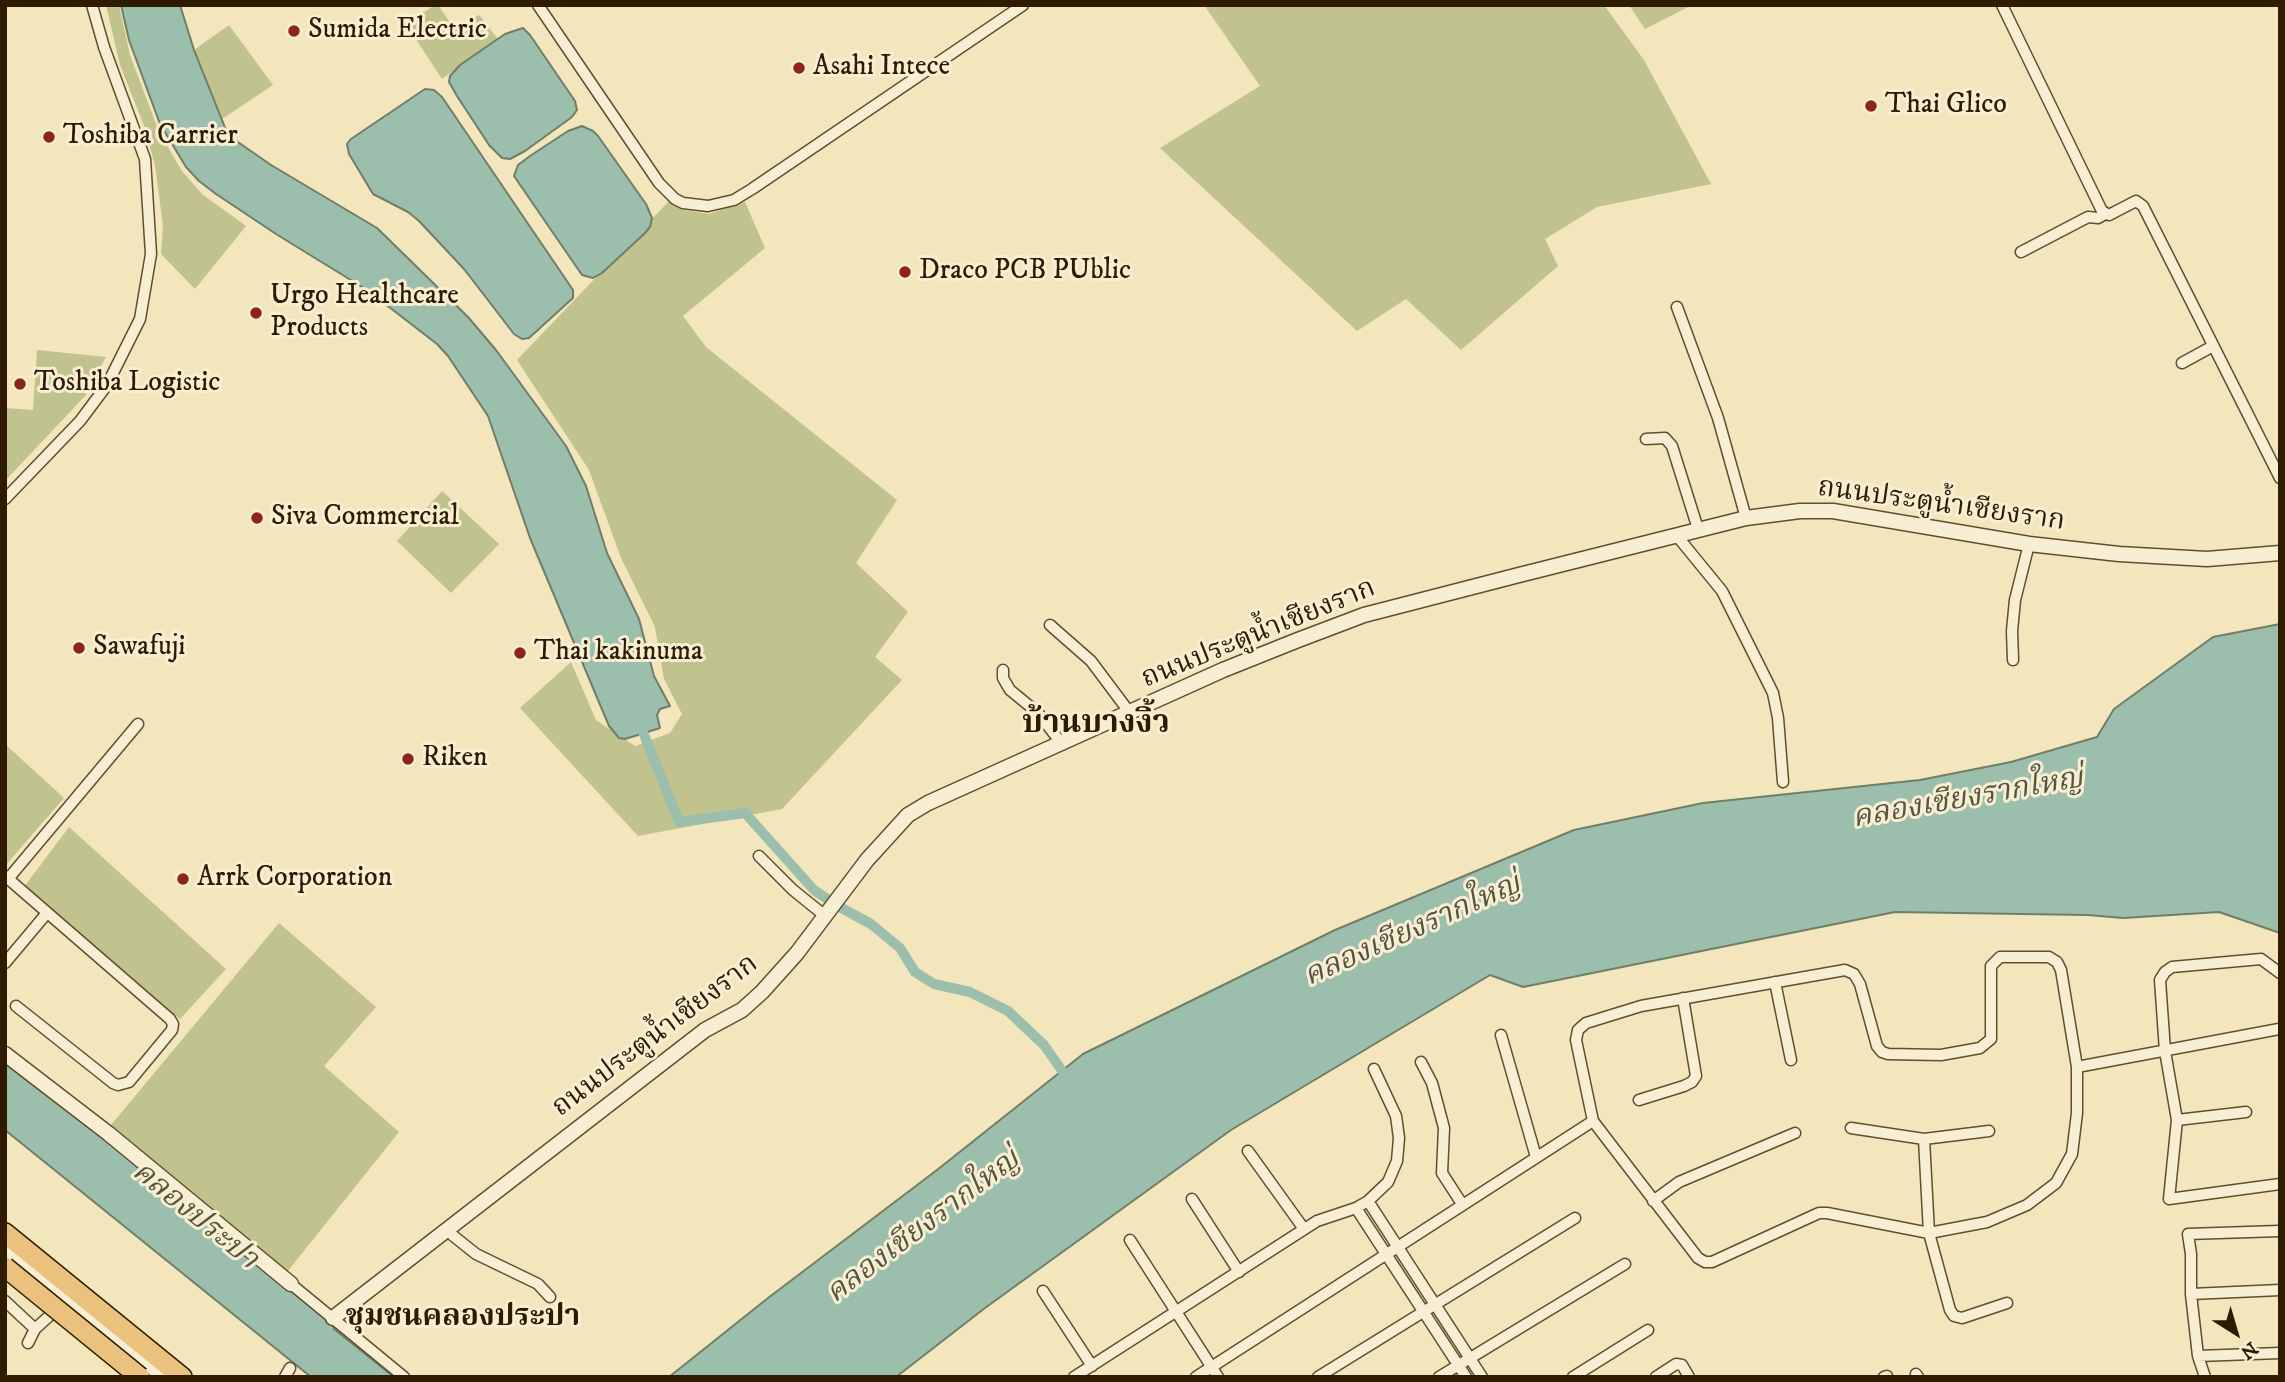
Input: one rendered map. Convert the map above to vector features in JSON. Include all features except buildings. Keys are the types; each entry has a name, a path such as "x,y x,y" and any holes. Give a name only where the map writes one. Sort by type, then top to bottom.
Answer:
{"highway":[{"path":"5,1234 182,1377"},
{"path":"5,1267 140,1377"}],"street":[{"path":"5,499 80,421 107,385 140,319 150,254 145,159 104,47 92,5"},
{"path":"538,5 659,183 683,203 708,206 734,200 752,189 1023,5"},
{"path":"2002,5 2105,214"},
{"path":"2021,252 2088,217 2098,218 2136,201 2141,203 2280,478"},
{"path":"1677,307 1718,418 1746,518"},
{"path":"2182,363 2213,346"},
{"path":"1646,439 1665,438 1672,446 1699,529"},
{"name":"ถนนประตูน้ำเชียงราก","path":"333,1318 705,1030 742,1010 775,980 840,894 891,831 908,815 928,803 1223,670 1364,615 1699,529 1746,518 1800,511 1833,511 2029,544 2207,559 2280,553"},
{"path":"1677,536 1722,591 1773,693 1778,718 1783,782"},
{"path":"2013,660 2011,631 2015,600 2029,544"},
{"path":"1049,625 1091,662 1130,713"},
{"path":"1003,670 1003,678 1010,690 1038,713 1062,744"},
{"path":"16,1006 118,1085 129,1082 172,1030 170,1019 7,877 138,724"},
{"path":"759,856 793,890 826,913"},
{"path":"5,963 47,913"},
{"path":"2000,957 2049,957 2057,962 2061,970 2077,1066 2077,1113 2072,1154 2056,1183 2027,1205 1987,1222 1929,1233 1819,1213 1712,1262 1704,1262 1698,1258 1593,1121 1576,1040 1578,1030 1586,1023 1641,1006 1775,982 1844,970 1854,974 1860,984 1877,1046 1882,1052 1941,1055 1980,1048 1991,1040 1991,966 1995,961 2000,957"},
{"path":"2280,973 2261,959 2172,967 2160,980 2165,1051 2177,1119 2169,1199 2280,1184"},
{"path":"1775,982 1791,1060"},
{"path":"1639,1100 1684,1086 1696,1076 1683,998"},
{"path":"2077,1066 2278,1029"},
{"path":"1501,1035 1540,1155"},
{"path":"5,1054 120,1143 404,1377"},
{"path":"1421,1062 1433,1083 1444,1128 1442,1173 1462,1204"},
{"path":"1074,1377 1304,1229 1327,1216 1356,1208 1368,1201 1388,1182 1397,1161 1399,1138 1396,1116 1374,1069"},
{"path":"2177,1119 2246,1112"},
{"path":"1196,1377 1215,1372 1398,1246 1593,1121"},
{"path":"1851,1128 1924,1139 1989,1131"},
{"path":"1653,1201 1679,1181 1795,1133"},
{"path":"1924,1139 1929,1233 1950,1310 1954,1316 1962,1318 2007,1303"},
{"path":"1248,1151 1304,1229"},
{"path":"1192,1199 1239,1272"},
{"path":"1368,1201 1482,1377"},
{"path":"1356,1208 1466,1377"},
{"path":"1318,1377 1575,1218"},
{"path":"446,1230 476,1254 538,1284 550,1297"},
{"path":"2205,1377 2198,1356 2188,1234 2279,1231"},
{"path":"1130,1240 1215,1372"},
{"path":"5,1247 164,1377"},
{"path":"1439,1377 1625,1264"},
{"path":"2191,1294 2280,1290"},
{"path":"1042,1292 1092,1366"},
{"path":"28,1343 35,1329 67,1298"},
{"path":"5,1301 35,1329"},
{"path":"1573,1377 1648,1330"},
{"path":"2198,1356 2280,1353"},
{"path":"1656,1377 1676,1364 1682,1365 1689,1377"}],"green space":[{"path":"106,5 119,5 130,55 159,132 182,171 202,194 246,226 195,289 161,254 163,226 155,165 143,123 120,65"},
{"path":"438,5 454,28 479,15 498,39 442,79 406,24"},
{"path":"1204,5 1604,5 1644,60 1711,184 1597,207 1545,239 1558,266 1461,350 1406,299 1357,331 1160,148 1260,86"},
{"path":"1629,5 1692,5 1645,29"},
{"path":"229,25 273,85 222,119 194,50"},
{"path":"670,200 683,210 709,214 745,202 765,248 683,316 706,347 897,500 856,563 908,612 875,657 902,680 782,809 638,836 520,708 571,662 596,720 635,746 670,733 682,714 664,679 655,627 621,558 589,470 517,360"},
{"path":"37,350 106,357 85,396 5,481 5,408 33,410"},
{"path":"442,491 499,544 451,593 397,541"},
{"path":"5,744 64,798 5,866"},
{"path":"69,827 226,969 180,1019 21,891"},
{"path":"279,923 376,1007 324,1066 399,1132 287,1272 111,1125"}],"water":[{"path":"121,5 180,5 194,50 226,130 235,140 271,165 377,228 468,317 496,350 566,446 586,486 607,553 639,619 654,676 670,706 660,709 657,715 660,728 625,739 619,738 609,726 530,538 488,416 448,356 437,344 367,290 276,234 199,181 186,167 160,124 129,40"},
{"path":"523,28 575,101 577,110 572,117 525,151 510,159 502,158 489,145 449,82 450,76 460,65 505,34"},
{"path":"425,89 434,90 442,97 573,290 573,298 529,338 522,339 514,334 464,269 419,221 408,212 373,194 349,154 347,144 351,139"},
{"path":"582,126 598,136 646,204 652,218 645,233 602,273 593,278 582,275 514,176 518,165 530,156 568,131"},
{"name":"คลองเชียงรากใหญ่","path":"2280,624 2280,933 2219,912 2123,918 1895,912 1523,987 1490,975 1231,1130 985,1308 896,1377 669,1377 1083,1054 1335,930 1574,830 1703,803 1920,780 2011,762 2097,737 2114,709 2213,637"},
{"name":"คลองประปา","path":"5,1059 333,1324 334,1329 394,1377 311,1377 5,1130"}],"waterway":[{"path":"639,722 679,822 745,813 814,890 871,924 900,948 915,972 934,984 970,992 1008,1011 1044,1045 1070,1082"}],"place":[{"name":"Sumida Electric","path":"294,31"},
{"name":"Asahi Intece","path":"799,68"},
{"name":"Thai Glico","path":"1871,106"},
{"name":"Toshiba Carrier","path":"49,137"},
{"name":"Draco PCB PUblic","path":"905,272"},
{"name":"Urgo Healthcare Products","path":"256,313"},
{"name":"Toshiba Logistic","path":"20,384"},
{"name":"Siva Commercial","path":"257,518"},
{"name":"Sawafuji","path":"79,648"},
{"name":"Thai kakinuma","path":"520,653"},
{"name":"Riken","path":"408,759"},
{"name":"Arrk Corporation","path":"183,879"}],"district":[{"name":"บ้านบางงิ้ว","path":"1096,725"},
{"name":"ชุมชนคลองประปา","path":"463,1319"}]}
